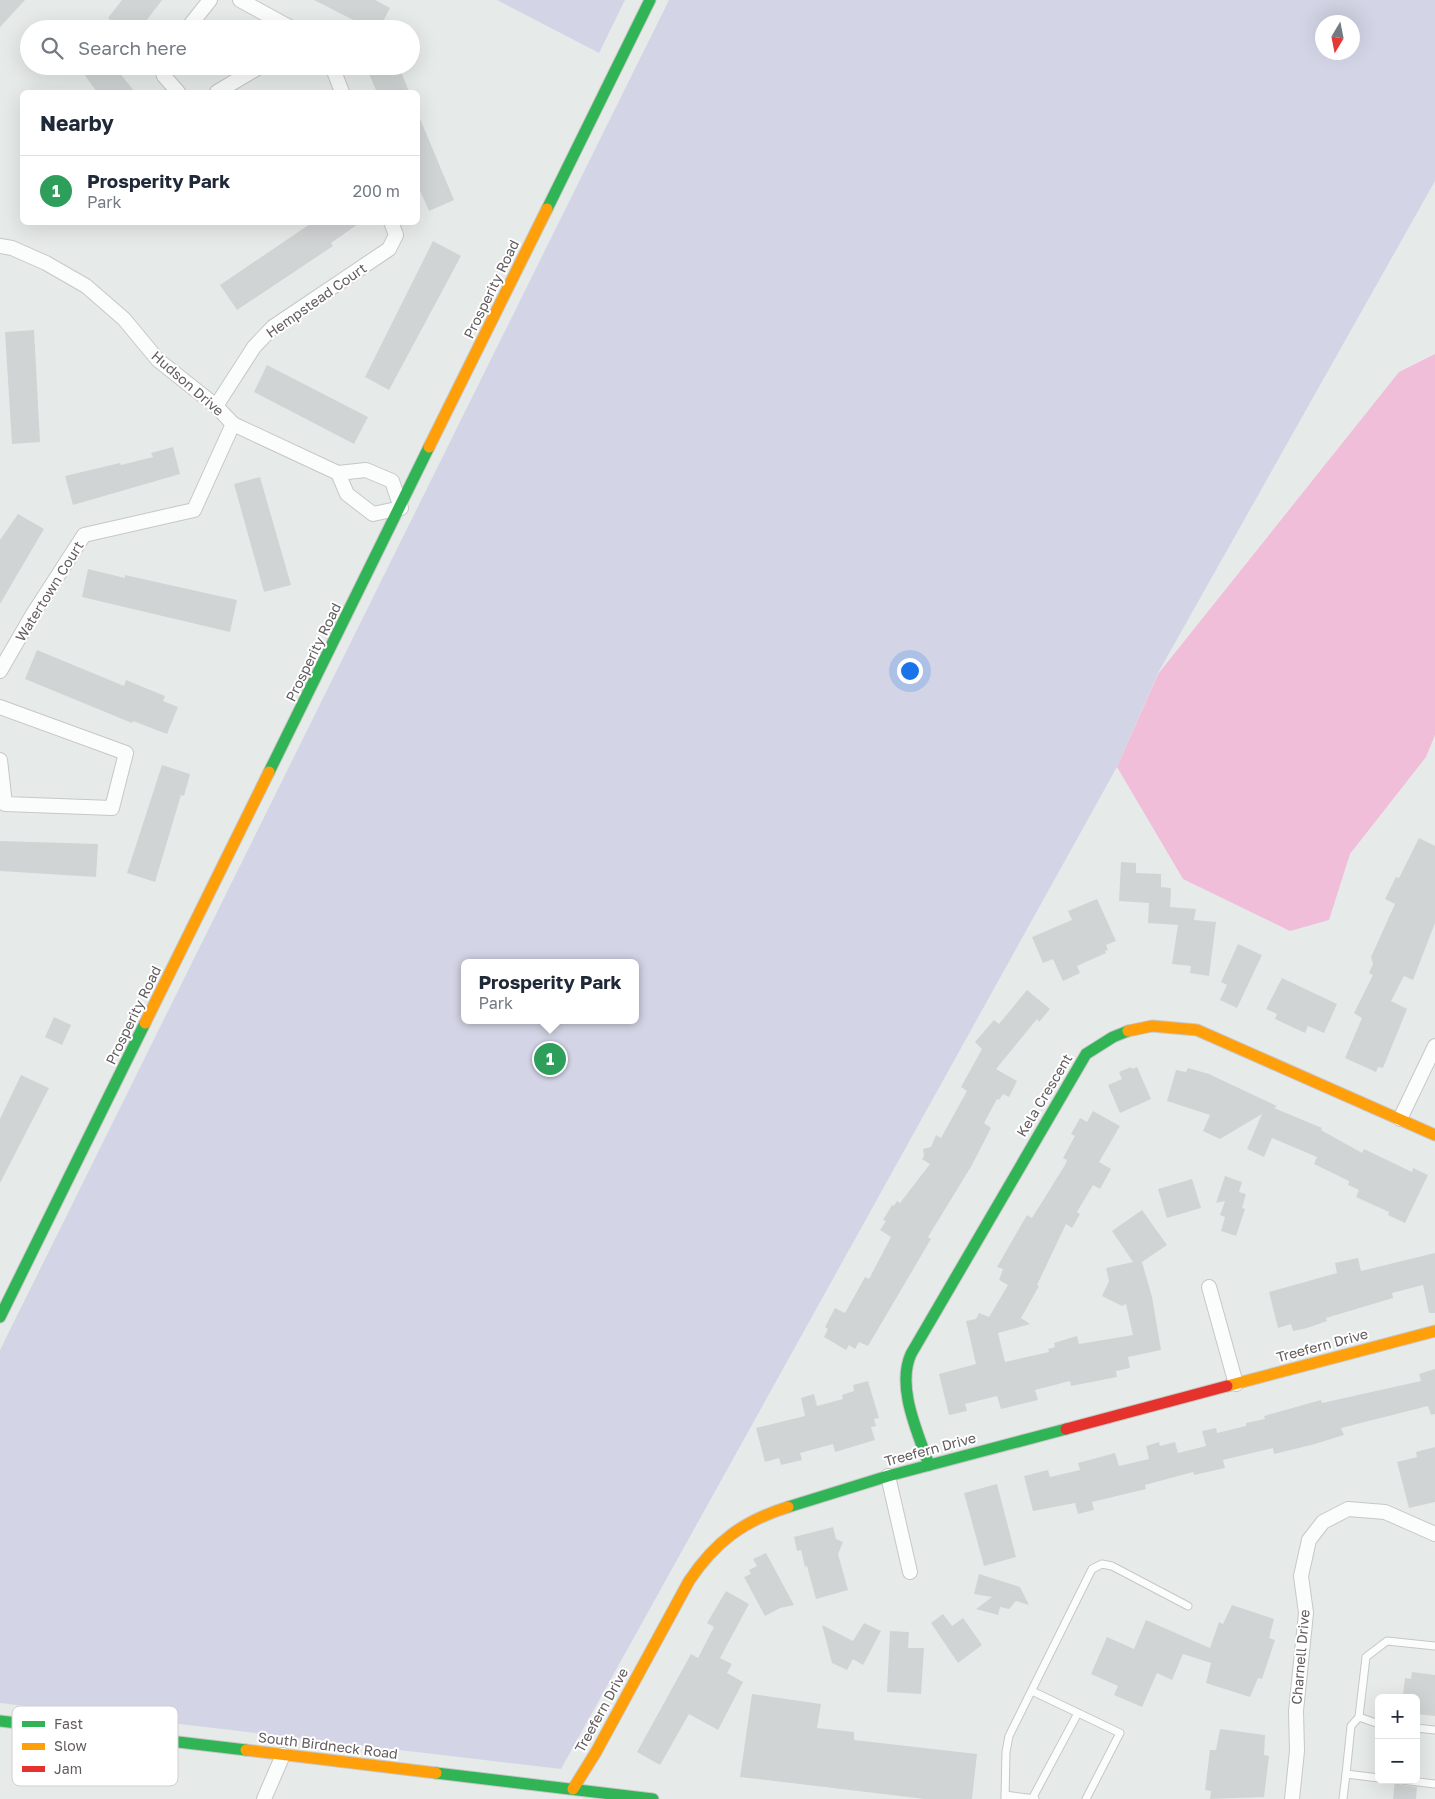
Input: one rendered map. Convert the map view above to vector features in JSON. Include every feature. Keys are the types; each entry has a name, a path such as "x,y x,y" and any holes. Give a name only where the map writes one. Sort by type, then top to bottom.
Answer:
{"street":[{"path":"194,20 210,0"},
{"path":"240,0 277,20"},
{"name":"Prosperity Road","path":"0,1316 401,508 650,0"},
{"path":"164,75 176,90"},
{"path":"220,90 246,75"},
{"path":"335,75 341,90"},
{"name":"Hempstead Court","path":"216,406 254,347 273,327 389,249 396,235 392,225"},
{"name":"Hudson Drive","path":"0,246 12,248 46,263 86,286 124,319 158,360 216,406 234,424 338,473"},
{"name":"Watertown Court","path":"0,671 33,614 84,536 194,510 234,424"},
{"path":"366,470 392,481 401,508 373,514 347,494 338,473 366,470"},
{"path":"0,707 126,753 112,808 5,804 0,760"},
{"name":"Kela Crescent","path":"929,1465 918,1432 906,1380 908,1362 918,1338 1086,1054 1103,1041 1130,1030 1165,1024 1197,1030 1435,1135"},
{"path":"1400,1119 1435,1046"},
{"path":"1209,1287 1236,1384"},
{"name":"Treefern Drive","path":"573,1789 596,1752 688,1581 706,1556 719,1543 759,1516 888,1476 1435,1331"},
{"path":"888,1476 910,1572"},
{"name":"Charnell Drive","path":"1292,1799 1297,1751 1296,1711 1306,1613 1301,1576 1309,1540 1324,1522 1348,1509 1385,1512 1435,1534"},
{"name":"South Birdneck Road","path":"178,1742 653,1799"},
{"path":"264,1799 284,1755"}],"lane":[{"path":"1078,1713 1034,1799 1005,1797 1006,1752 1010,1736 1092,1569 1102,1564 1112,1566 1188,1606"},
{"path":"1343,1799 1351,1726 1359,1717 1366,1657 1387,1641 1435,1646"},
{"path":"1032,1691 1120,1733 1086,1799"},
{"path":"1359,1717 1375,1723"},
{"path":"1420,1728 1435,1730"},
{"path":"1346,1774 1375,1778"},
{"path":"1420,1782 1435,1784"}],"shaded area":[{"path":"497,0 625,0 599,53"},
{"path":"669,0 1435,0 1435,181 1158,673 1117,767 561,1769 178,1724 178,1706 26,1706 0,1703 0,1350"},
{"path":"1435,354 1435,735 1426,757 1350,854 1329,920 1290,931 1183,879 1117,767 1158,674 1399,372"}],"building":[{"path":"0,0 25,0 0,27"},
{"path":"122,0 162,0 147,20 111,20 108,18"},
{"path":"314,0 375,0 390,8 384,20 353,20"},
{"path":"85,75 121,75 133,90 96,90"},
{"path":"369,75 402,75 408,90 376,90"},
{"path":"420,119 454,200 429,211 420,191"},
{"path":"309,225 357,225 331,243 333,246 237,310 220,285"},
{"path":"433,241 461,256 389,390 365,377"},
{"path":"34,330 40,442 12,444 5,332"},
{"path":"267,365 368,417 354,444 254,392"},
{"path":"173,447 180,474 73,505 65,476 153,457 151,453"},
{"path":"260,477 291,585 264,592 234,484"},
{"path":"18,514 44,529 0,604 0,540"},
{"path":"88,569 125,578 125,575 237,600 230,632 82,597"},
{"path":"37,650 124,686 126,680 165,696 163,701 178,707 167,734 133,721 132,723 25,679"},
{"path":"162,765 190,774 184,796 181,795 155,882 127,873"},
{"path":"1419,838 1435,846 1435,923 1413,980 1404,976 1391,1001 1407,1009 1383,1068 1378,1067 1376,1072 1345,1058 1362,1018 1354,1013 1373,975 1369,973 1373,964 1371,957 1395,904 1385,899 1396,877 1399,878"},
{"path":"0,841 98,844 96,877 0,871"},
{"path":"1121,862 1136,863 1136,873 1161,874 1161,887 1171,888 1170,907 1196,909 1194,920 1216,922 1209,976 1190,973 1191,966 1172,964 1178,925 1148,923 1149,903 1119,901"},
{"path":"1097,899 1116,941 1106,945 1108,950 1105,951 1106,953 1077,966 1080,973 1063,981 1053,959 1043,963 1032,937 1072,920 1068,911"},
{"path":"1238,944 1262,955 1237,1008 1220,1000 1227,985 1221,982"},
{"path":"1282,978 1337,1004 1324,1033 1308,1026 1305,1033 1275,1019 1277,1014 1266,1009"},
{"path":"1027,990 1050,1009 1039,1022 1037,1019 996,1069 1017,1081 1009,1097 1003,1094 999,1100 997,1099 984,1123 991,1128 972,1165 928,1237 931,1239 868,1346 859,1342 855,1349 849,1345 846,1350 824,1337 828,1329 825,1327 835,1308 845,1313 865,1277 869,1279 891,1237 880,1230 886,1221 883,1220 892,1205 894,1206 897,1201 900,1203 930,1164 922,1159 924,1156 923,1149 931,1147 936,1135 941,1138 967,1091 961,1087 982,1049 975,1042 994,1020 999,1024"},
{"path":"54,1017 71,1025 62,1045 45,1037"},
{"path":"1131,1067 1132,1069 1137,1067 1151,1099 1120,1113 1108,1085 1122,1079 1119,1072"},
{"path":"1188,1068 1209,1074 1277,1106 1274,1108 1322,1128 1321,1130 1362,1153 1364,1149 1412,1172 1413,1168 1428,1175 1405,1223 1388,1215 1389,1212 1356,1197 1359,1190 1348,1185 1349,1181 1314,1164 1317,1157 1272,1138 1264,1157 1247,1149 1262,1114 1220,1139 1203,1131 1210,1115 1167,1101 1176,1070 1186,1072"},
{"path":"21,1075 49,1088 0,1183 0,1119"},
{"path":"1093,1111 1120,1126 1099,1162 1111,1169 1100,1189 1093,1185 1077,1212 1080,1214 1072,1228 1066,1224 1037,1285 1039,1286 1021,1318 1030,1324 998,1333 1005,1362 1049,1352 1048,1349 1055,1347 1054,1343 1077,1336 1079,1344 1133,1335 1126,1304 1122,1306 1102,1296 1109,1281 1106,1268 1133,1262 1112,1231 1142,1210 1167,1245 1142,1262 1152,1297 1161,1350 1128,1357 1130,1368 1116,1371 1117,1377 1071,1386 1070,1381 1035,1390 1038,1400 1001,1409 997,1396 965,1404 967,1411 949,1415 939,1374 976,1364 966,1321 976,1319 979,1313 989,1317 1008,1285 999,1280 1003,1269 997,1267 1027,1215 1032,1218 1065,1165 1067,1160 1063,1158 1075,1136 1071,1134 1080,1118 1087,1122"},
{"path":"1225,1176 1242,1182 1239,1192 1246,1194 1242,1208 1245,1209 1236,1236 1221,1231 1225,1217 1220,1215 1225,1201 1216,1203"},
{"path":"1192,1179 1201,1208 1167,1218 1158,1189"},
{"path":"1435,1253 1435,1313 1429,1313 1423,1285 1392,1293 1393,1298 1326,1318 1327,1321 1307,1328 1293,1331 1291,1324 1278,1328 1269,1292 1337,1273 1335,1263 1358,1258 1361,1271"},
{"path":"1435,1369 1435,1414 1431,1415 1428,1406 1341,1428 1344,1435 1315,1444 1274,1454 1273,1448 1223,1460 1225,1468 1194,1475 1193,1472 1145,1485 1146,1489 1092,1502 1094,1510 1078,1514 1075,1503 1033,1511 1024,1476 1048,1470 1050,1477 1080,1470 1078,1463 1115,1453 1119,1466 1149,1459 1146,1446 1159,1442 1160,1446 1175,1442 1178,1453 1206,1446 1202,1431 1216,1428 1217,1433 1246,1426 1246,1423 1265,1419 1264,1416 1321,1400 1322,1403 1421,1381 1419,1374"},
{"path":"868,1381 879,1418 874,1419 876,1426 871,1427 875,1440 835,1452 833,1444 800,1453 802,1460 781,1465 779,1458 765,1462 756,1428 805,1416 801,1398 814,1394 817,1406 843,1399 842,1395 854,1391 853,1385"},
{"path":"1435,1447 1435,1502 1409,1508 1397,1462 1417,1457 1416,1452"},
{"path":"997,1484 1016,1557 984,1566 964,1493"},
{"path":"833,1527 836,1539 843,1542 838,1554 848,1590 816,1599 807,1566 805,1567 801,1550 797,1551 794,1537"},
{"path":"766,1553 794,1605 780,1608 765,1616 744,1577 751,1574 749,1570 757,1566 753,1559"},
{"path":"979,1574 1020,1587 1029,1605 1016,1601 1009,1609 1000,1607 998,1615 976,1609 992,1597 974,1594"},
{"path":"726,1591 749,1604 720,1658 732,1664 727,1673 743,1682 718,1730 689,1714 660,1765 637,1752 691,1654 698,1658 714,1627 707,1623"},
{"path":"1232,1605 1274,1619 1269,1638 1275,1640 1262,1679 1258,1678 1250,1697 1206,1683 1211,1663 1183,1654 1172,1680 1157,1673 1142,1707 1114,1695 1118,1686 1091,1674 1107,1637 1134,1649 1146,1620 1210,1648 1219,1622 1223,1624"},
{"path":"943,1614 952,1626 963,1618 982,1645 958,1663 931,1623"},
{"path":"864,1623 881,1631 863,1665 853,1659 847,1670 832,1663 822,1625 853,1641"},
{"path":"890,1631 909,1632 908,1648 924,1648 921,1694 887,1692"},
{"path":"1412,1672 1435,1675 1435,1716 1420,1714 1420,1694 1403,1694 1405,1678 1411,1679"},
{"path":"752,1694 821,1704 817,1728 854,1732 854,1740 977,1754 972,1799 925,1799 740,1777"},
{"path":"1220,1729 1265,1735 1264,1755 1269,1756 1264,1797 1210,1799 1211,1791 1205,1790 1210,1750 1216,1750"},
{"path":"1395,1784 1417,1787 1416,1799 1393,1799"}],"traffic: fast":[{"path":"547,209 650,0"},
{"path":"269,772 429,447"},
{"path":"0,1317 145,1023"},
{"path":"929,1465 910,1410 907,1395 907,1367 911,1354 1086,1054 1113,1037 1128,1031"},
{"path":"788,1507 888,1476 1066,1429"},
{"path":"0,1721 12,1722"},
{"path":"178,1742 246,1750"},
{"path":"436,1773 653,1799"}],"traffic: slow":[{"path":"429,447 547,209"},
{"path":"145,1023 269,772"},
{"path":"1128,1031 1152,1026 1197,1030 1435,1135"},
{"path":"1227,1386 1435,1331"},
{"path":"573,1789 596,1752 689,1581 699,1567 720,1544 744,1526 788,1507"},
{"path":"246,1750 436,1773"}],"traffic: jam":[{"path":"1066,1429 1227,1386"}],"place":[{"name":"Prosperity Park","path":"550,1059"}]}
